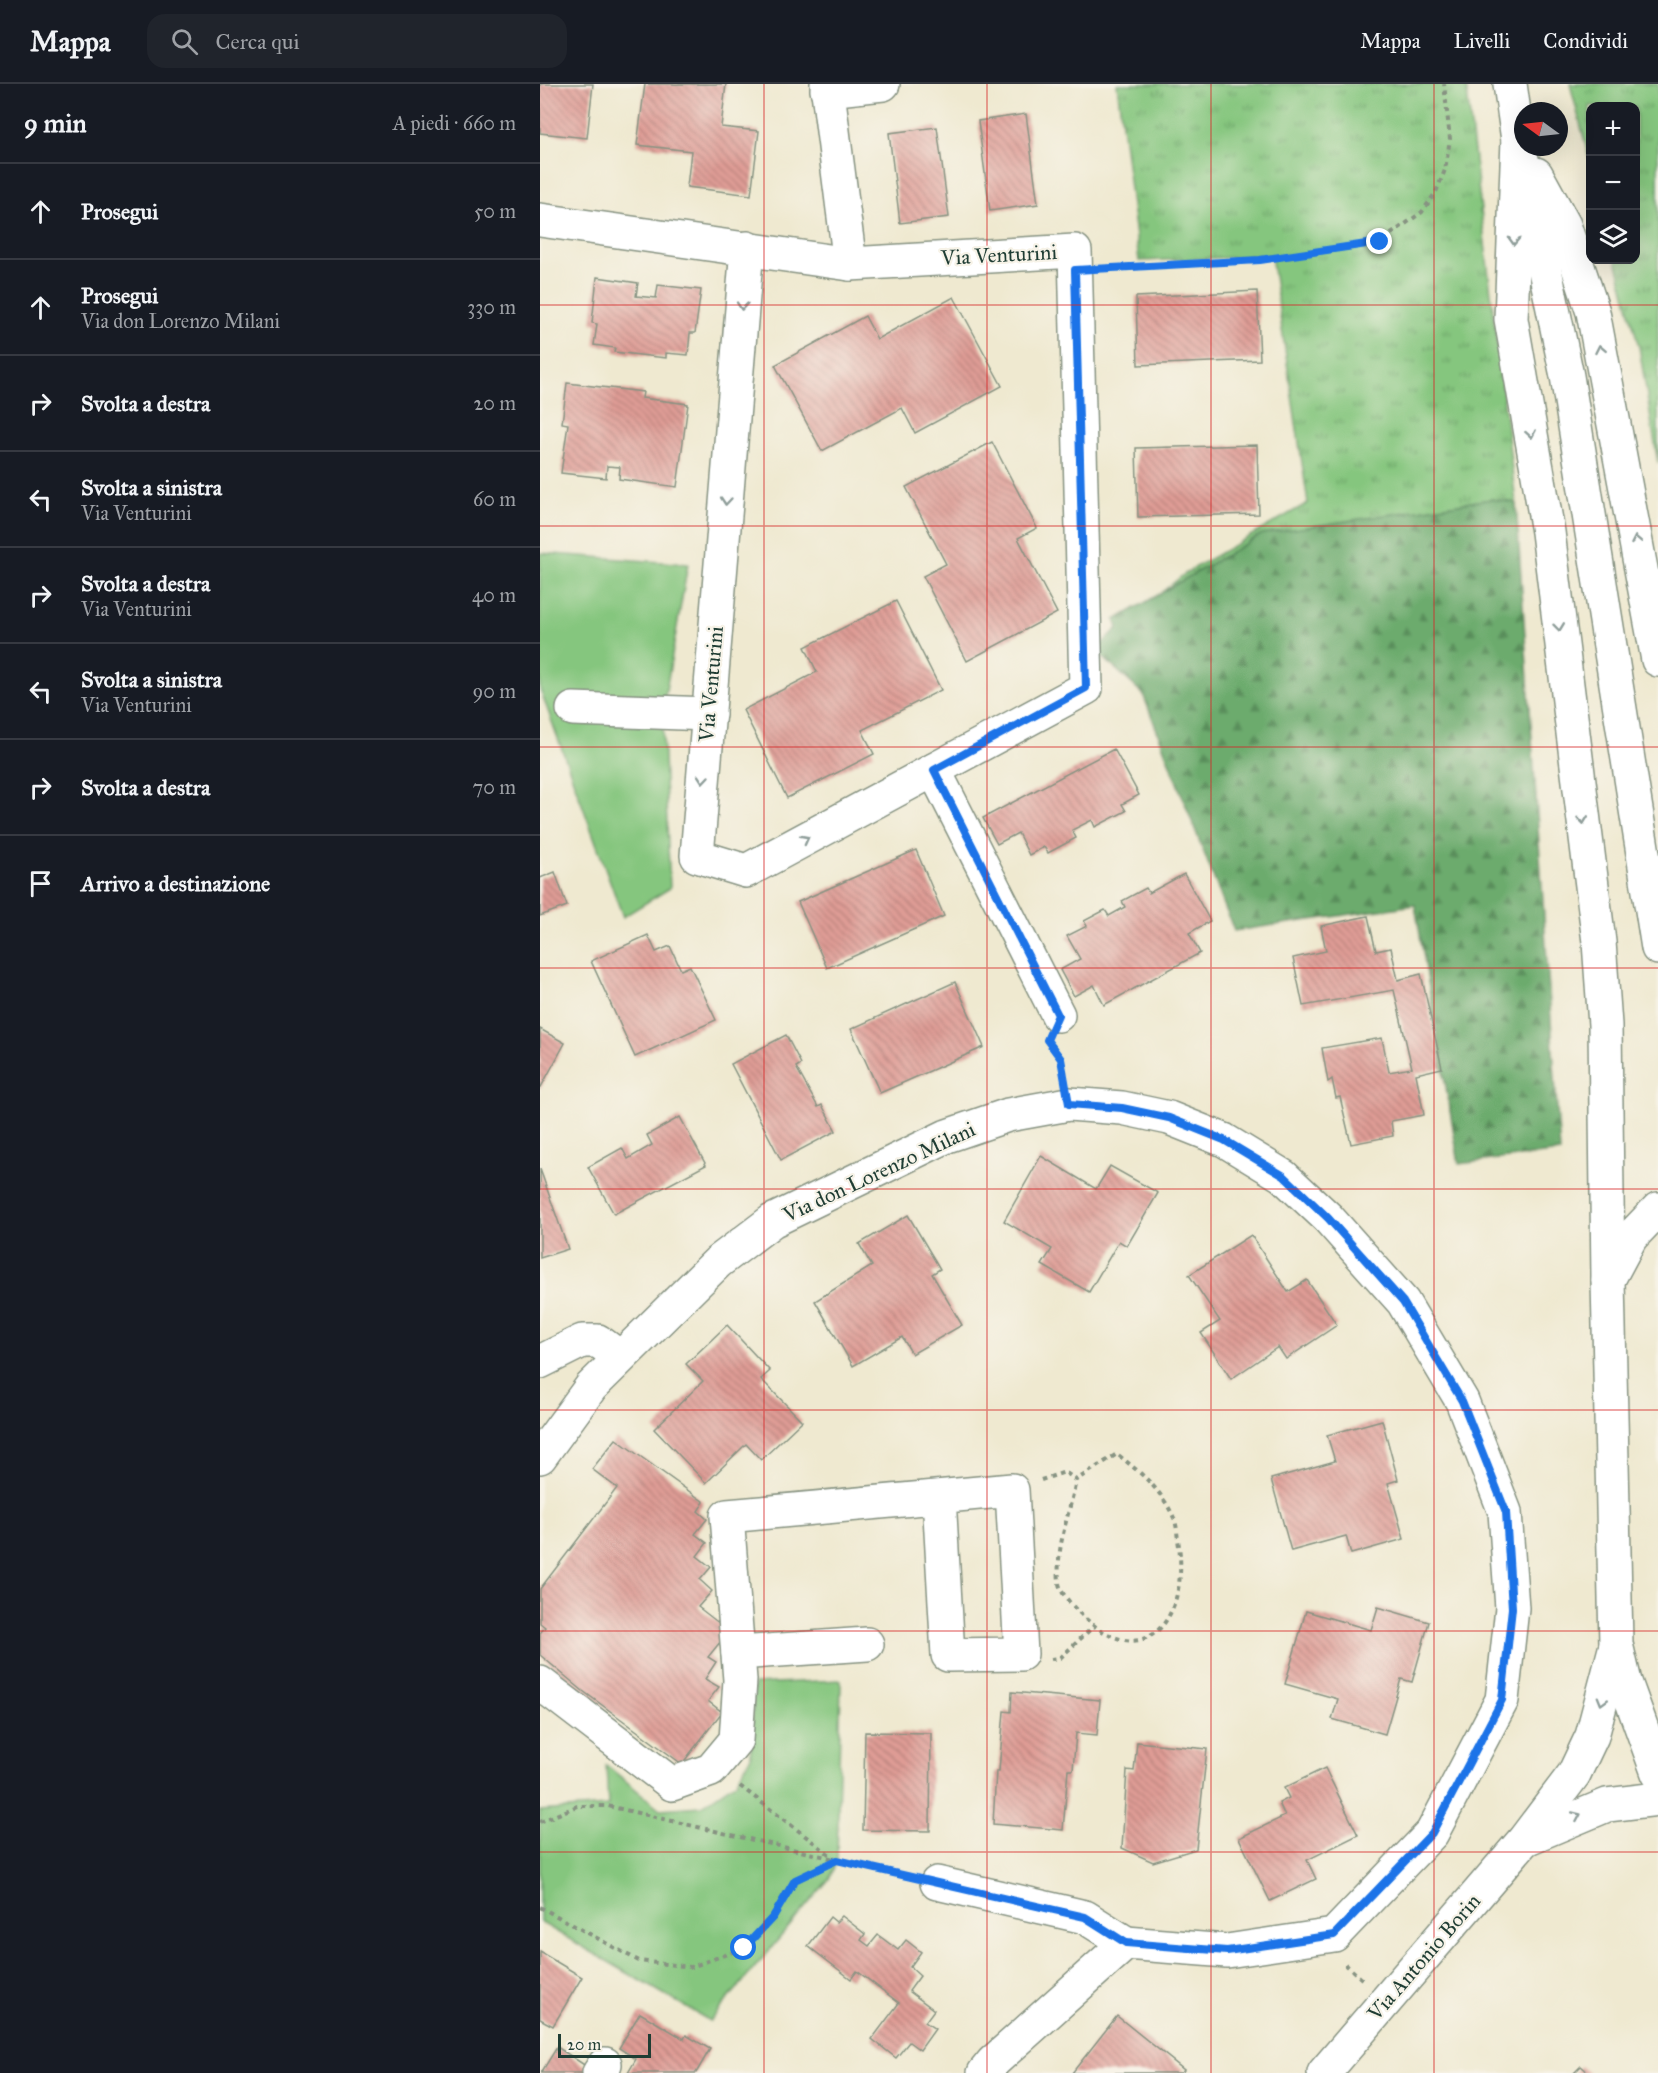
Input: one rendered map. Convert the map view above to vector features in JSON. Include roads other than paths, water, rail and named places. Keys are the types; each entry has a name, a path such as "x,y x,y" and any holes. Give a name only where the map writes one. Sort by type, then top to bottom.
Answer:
{"main road":[{"path":"850,264 827,87 883,84"},
{"path":"1510,84 1514,112"},
{"path":"1517,156 1510,319 1548,532 1599,942 1605,1025 1616,1644 1625,1682 1658,1773"},
{"path":"1521,156 1567,376 1658,948"},
{"path":"1527,156 1564,225 1593,312 1658,660"},
{"name":"Via Venturini","path":"540,220 747,248 850,264 1075,260 1086,688 746,871 697,856 747,248"},
{"path":"573,709 709,714"},
{"path":"934,770 1058,1015"},
{"name":"Via don Lorenzo Milani","path":"540,1457 591,1387 620,1357 718,1262 771,1221 947,1136 1008,1115 1069,1104 1122,1108 1169,1118 1224,1140 1284,1176 1328,1218 1403,1302 1462,1401 1506,1512 1512,1608 1502,1700 1432,1833 1334,1935 1227,1951 1126,1943 1085,1917 937,1883"},
{"path":"1608,1280 1631,1237 1658,1209"},
{"path":"540,1362 582,1341 598,1341 620,1357"},
{"path":"540,1683 672,1784 711,1770 736,1740 740,1680 727,1516 1012,1490 1021,1654 948,1655 939,1497"},
{"path":"738,1653 867,1644"},
{"name":"Via Antonio Borin","path":"1324,2073 1524,1840 1574,1774 1592,1736 1616,1644"},
{"name":"Via Antonio Borin","path":"1524,1840 1607,1805 1658,1799"},
{"path":"984,2073 993,2061 1126,1943"}]}
